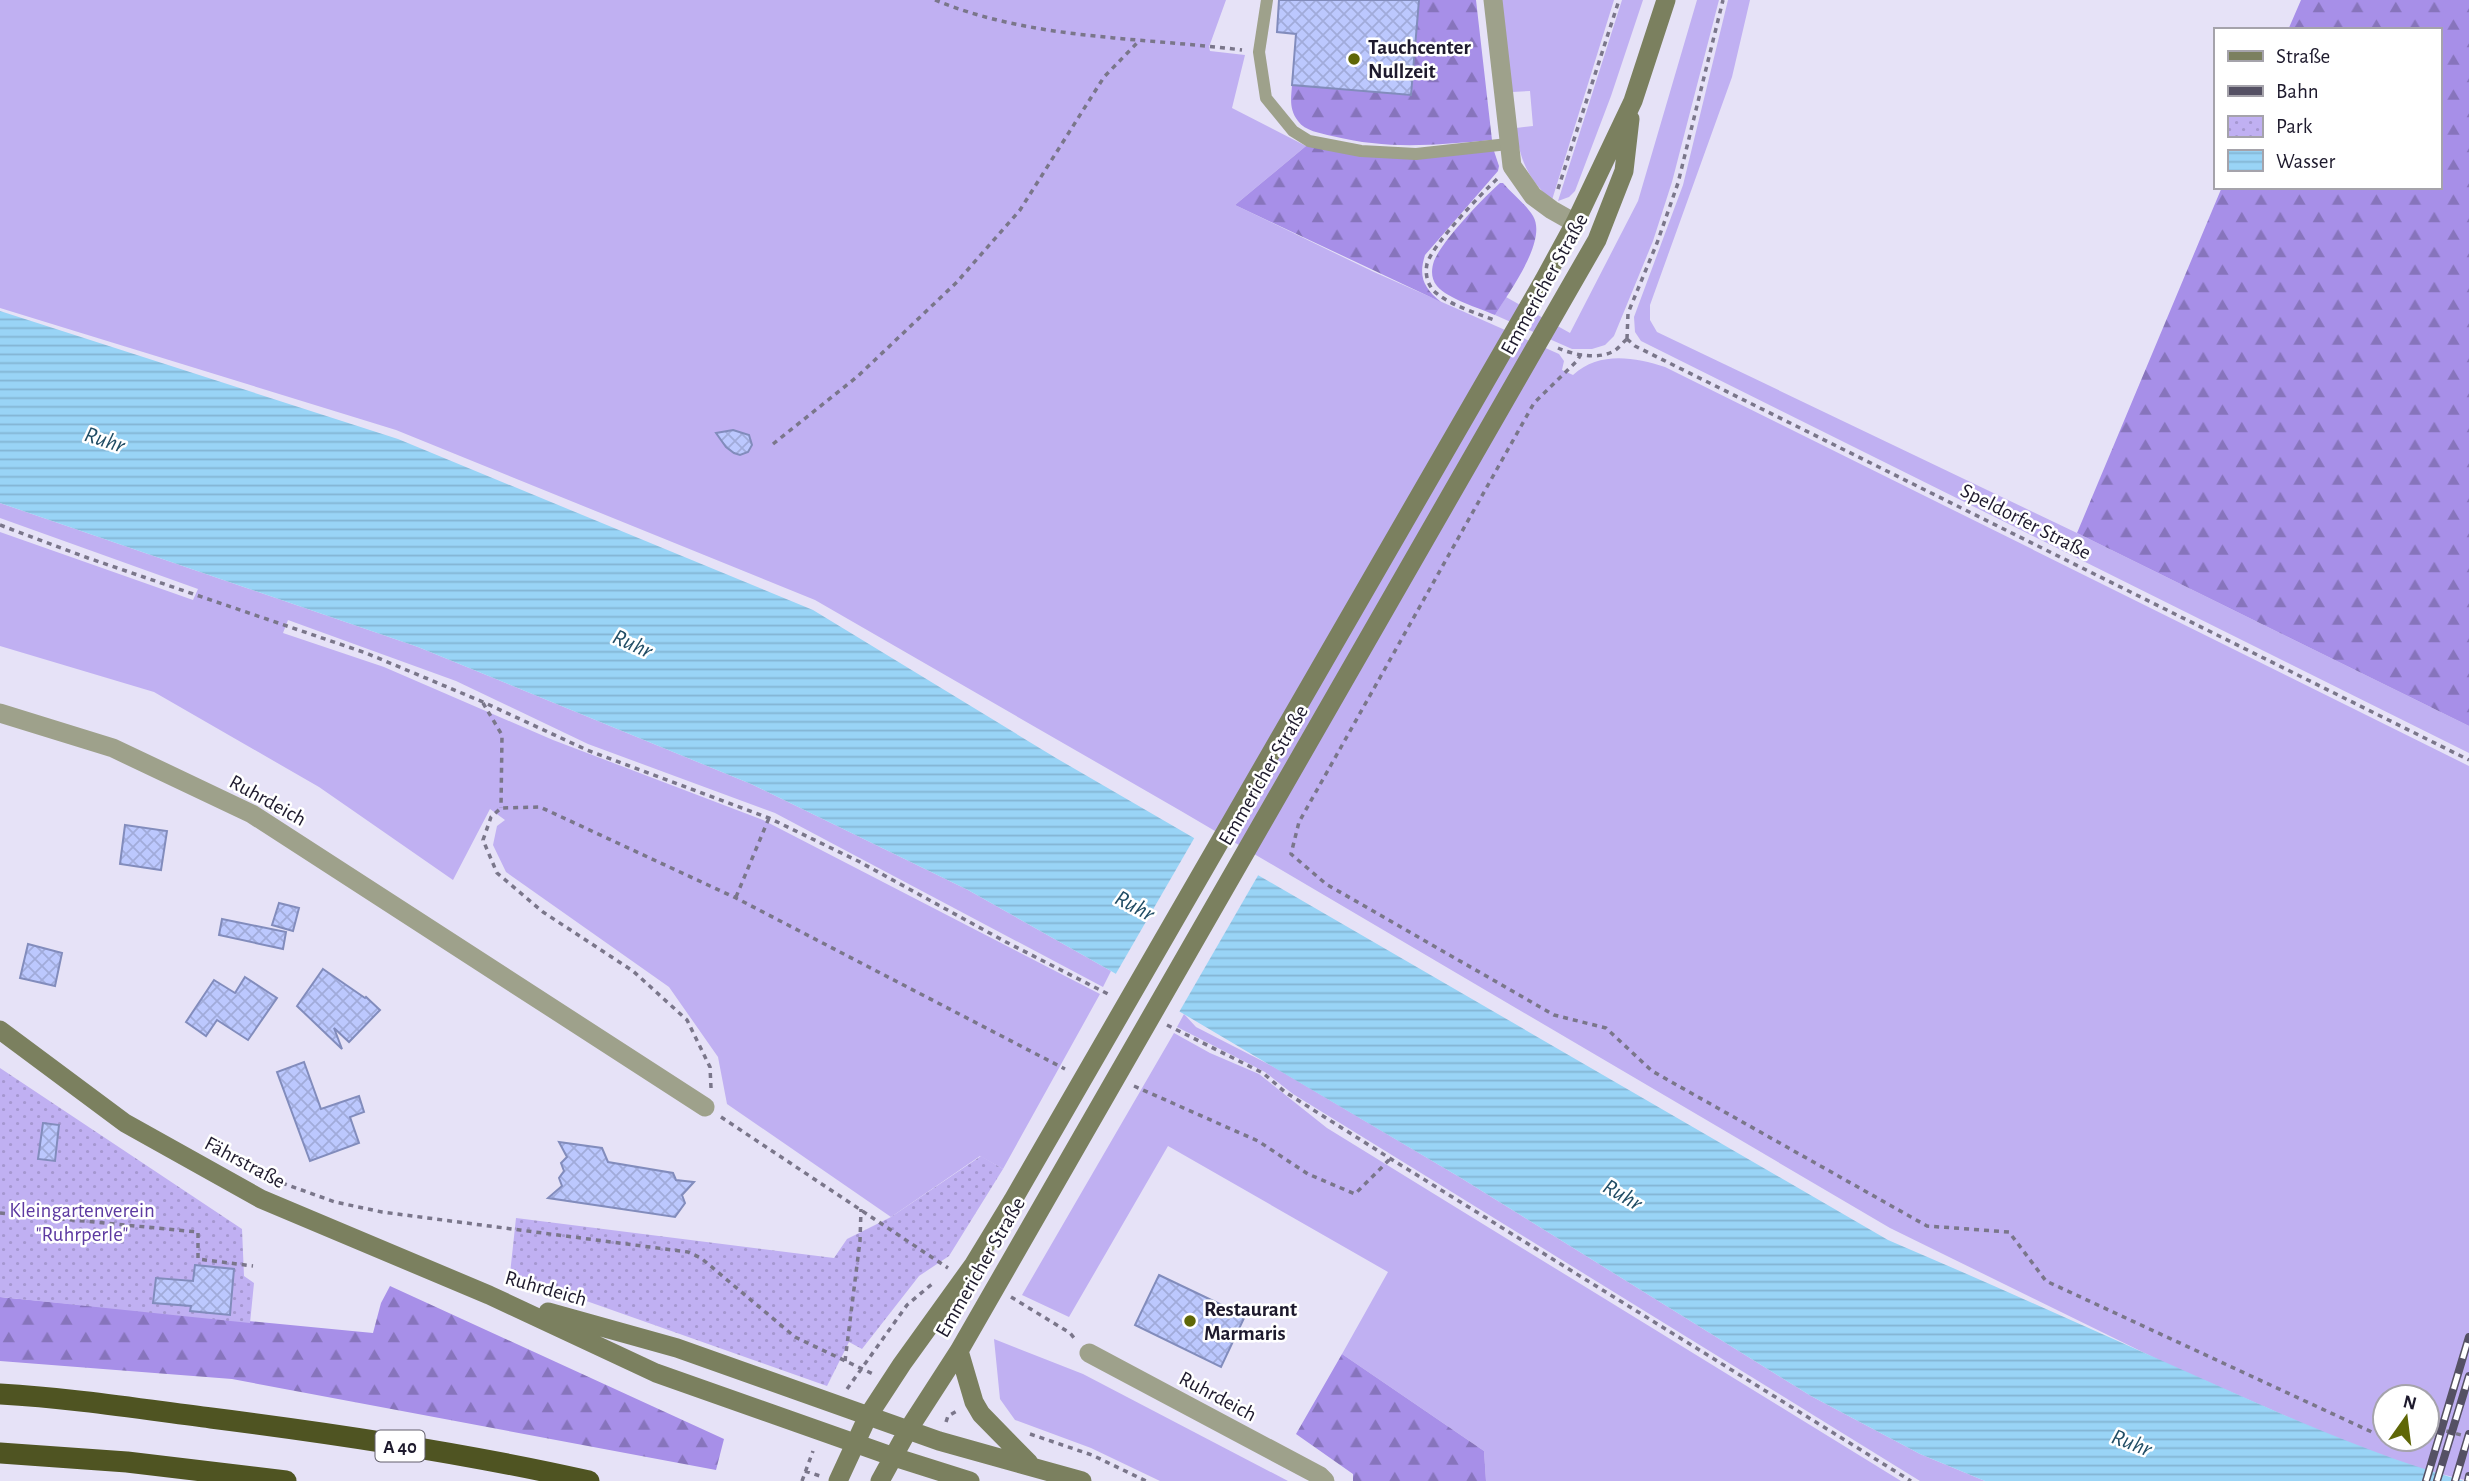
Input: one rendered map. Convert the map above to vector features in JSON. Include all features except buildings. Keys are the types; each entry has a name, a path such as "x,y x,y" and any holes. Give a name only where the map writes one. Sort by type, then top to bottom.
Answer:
{"highway":[{"name":"A 40","path":"0,1394 55,1397 310,1431 589,1481"},
{"path":"0,1453 127,1462 286,1481"}],"main road":[{"name":"Emmericher Straße","path":"838,1481 868,1416 974,1264 1013,1200 1575,223 1633,101 1666,0"},
{"name":"Emmericher Straße","path":"880,1481 1597,240 1624,171 1633,101"},
{"name":"Fährstraße","path":"0,1030 125,1122 261,1199 489,1295"},
{"name":"Ruhrdeich","path":"489,1295 677,1348 939,1441 1082,1481"},
{"name":"Ruhrdeich","path":"489,1295 656,1373 970,1481"},
{"path":"958,1350 974,1402 981,1414 1032,1466"}],"street":[{"name":"Emmericher Straße","path":"1493,0 1512,166 1534,196 1575,223"},
{"name":"Ruhrdeich","path":"0,713 113,748 252,814 705,1107"},
{"name":"Ruhrdeich","path":"1089,1353 1325,1481"}],"lane":[{"path":"1266,0 1259,52 1266,98 1293,131 1309,141 1361,151 1416,154 1508,144"}],"path":[{"path":"935,0 962,11 1034,27 1138,41 1259,52"},
{"path":"1552,210 1619,0"},
{"path":"1550,344 1569,352 1593,356 1614,351 1627,339 1628,313 1678,183 1723,0"},
{"path":"773,444 858,376 957,282 1020,210 1104,77 1138,41"},
{"path":"1502,324 1443,298 1432,289 1426,266 1437,247 1487,188 1512,166"},
{"name":"Speldorfer Straße","path":"1627,339 1635,346 2469,760"},
{"path":"1581,354 1534,404 1299,822 1291,854 1326,884 1554,1015 1606,1027 1652,1071 1927,1226 2009,1232 2046,1281 2371,1432"},
{"path":"0,524 88,558 366,653 483,702 587,750 769,818 858,861 1119,1000"},
{"path":"483,702 502,735 501,808"},
{"path":"950,1269 705,1107 711,1094 710,1067 687,1020 633,971 543,912 497,873 483,841 491,817 501,808 540,807 736,898 1059,1068 1071,1071"},
{"path":"736,898 769,818"},
{"path":"1166,1024 1263,1073 1285,1092 1391,1159 1910,1481"},
{"path":"1122,1083 1135,1086 1258,1141 1308,1174 1354,1194 1391,1159"},
{"path":"274,1180 335,1202 382,1212 688,1252 701,1258 795,1337 860,1369 907,1305 939,1278"},
{"path":"845,1361 860,1241 861,1209"},
{"path":"0,1213 198,1232 198,1259 253,1266"},
{"path":"994,1287 1070,1333 1089,1353"},
{"path":"1021,1427 1030,1434 1093,1455 1146,1481"},
{"path":"2441,1430 2469,1437"},
{"path":"802,1481 806,1471"}],"green space":[{"path":"0,0 1226,0 1209,47 1210,51 1245,55 1232,108 1306,146 1235,205 1374,272 1559,354 1564,361 1562,370 1573,375 1583,367 1605,359 1629,359 1665,367 2469,766 2469,1481 2421,1469 2376,1453 2441,1453 2441,1383 2371,1383 2371,1451 2167,1364 1890,1228 1181,811 815,600 396,430 0,308"},
{"path":"1419,0 1476,0 1492,140 1392,145 1318,133 1301,124 1292,108 1292,85 1411,95"},
{"path":"1501,0 1614,0 1552,200 1531,176 1520,149 1516,128 1533,126 1530,91 1512,92"},
{"path":"1622,0 1643,0 1575,191 1569,197 1558,201"},
{"path":"1697,0 1719,0 1672,182 1653,241 1614,336 1605,345 1592,349 1572,349 1495,315 1506,297 1570,333 1638,201"},
{"path":"1728,0 1750,0 1732,77 1650,305 1650,320 1657,332 2077,533 2469,726 2469,753 1641,341 1635,332 1634,317 1683,185"},
{"path":"2301,0 2469,0 2469,726 2077,533 2221,189 2441,189 2441,28 2289,28"},
{"path":"1306,146 1494,151 1498,171 1425,255 1422,270 1424,282 1441,302 1235,205"},
{"path":"1500,183 1527,207 1536,227 1535,239 1525,267 1495,315 1442,291 1435,283 1432,271 1438,252 1445,242"},
{"path":"0,503 418,647 751,784 968,890 1111,971 1103,987 775,813 588,744 456,681 288,620 283,633 384,667 553,740 763,820 1100,994 1003,1169 980,1156 891,1217 727,1104 718,1057 669,987 506,872 493,845 497,826 505,820 490,809 453,880 319,787 154,692 0,646 0,532 193,600 198,589 0,518"},
{"path":"1184,1014 1196,1027 1274,1067 1461,1178 1811,1396 1920,1454 1985,1481 1920,1481 1293,1094 1265,1072 1177,1027"},
{"path":"1174,1033 1210,1053 1259,1074 1327,1128 1901,1481 1486,1481 1484,1451 1342,1354 1388,1272 1168,1146 1069,1317 1022,1295"},
{"name":"Kleingartenverein \"Ruhrperle\"","path":"0,1068 242,1229 244,1276 254,1283 250,1323 0,1297"},
{"path":"981,1156 1003,1169 949,1256 919,1276 862,1349 849,1342 827,1386 510,1274 516,1218 834,1258 847,1239 891,1217"},
{"path":"390,1286 724,1439 716,1470 232,1379 0,1361 0,1297 373,1333 381,1303"},
{"path":"994,1339 1083,1374 1288,1481 1160,1481 1091,1448 1015,1420 1000,1399"},
{"path":"1342,1354 1484,1451 1486,1481 1353,1481 1353,1474 1296,1434"}],"water":[{"name":"Ruhr","path":"0,311 398,439 813,610 1056,758 1888,1240 2371,1450 2371,1453 2379,1453 2464,1481 1985,1481 1920,1454 1811,1396 1461,1178 1111,971 968,890 751,784 418,647 0,503"}],"pier":[{"path":"1196,835 1260,872 1178,1014 1114,977"}],"railway":[{"path":"2426,1481 2469,1337"},
{"path":"2437,1481 2469,1376"},
{"path":"2455,1481 2469,1434"},
{"path":"2468,1481 2469,1476"}],"place":[{"name":"Tauchcenter Nullzeit","path":"1354,59"},
{"name":"Restaurant Marmaris","path":"1190,1321"}]}
